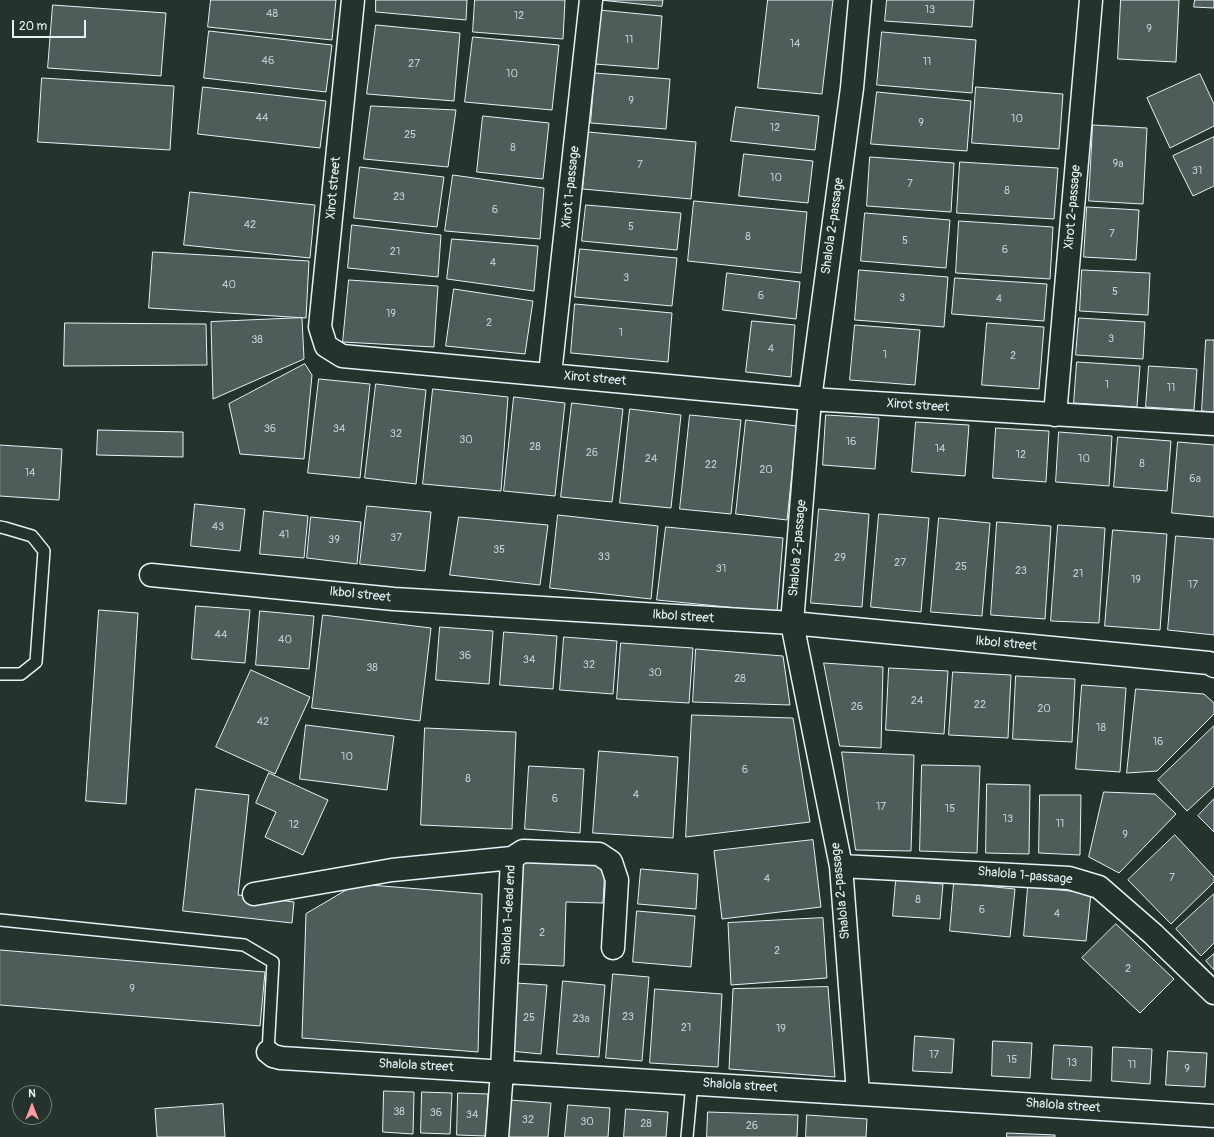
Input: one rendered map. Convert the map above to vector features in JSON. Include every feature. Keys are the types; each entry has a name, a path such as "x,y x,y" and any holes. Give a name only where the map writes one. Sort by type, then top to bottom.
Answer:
{"street":[{"name":"Xirot street","path":"353,0 320,327 326,346 342,356 810,399 1214,424"},
{"name":"Xirot 1-passage","path":"550,374 591,0"},
{"name":"Shalola 2-passage","path":"858,1093 841,866 792,623 810,399 852,88 860,0"},
{"name":"Xirot 2-passage","path":"1055,415 1091,0"},
{"name":"Ikbol street","path":"151,575 394,599 792,623 1202,662 1209,663 1214,666"},
{"path":"512,858 523,851 599,854 611,862 617,880 613,948"},
{"name":"Shalola 1-dead end","path":"254,894 392,870 512,858 498,1137"},
{"name":"Shalola 1-passage","path":"841,866 1069,878 1099,887 1153,934 1214,993"},
{"name":"Shalola street","path":"268,1052 273,1056 281,1058 1214,1116"}],"lane":[{"path":"0,528 5,528 32,536 44,551 36,662 21,674 0,674"},
{"path":"0,920 244,945 273,962 268,1052"},
{"path":"688,1137 692,1083"}],"building":[{"path":"211,0 336,0 332,40 208,27"},
{"path":"376,0 467,0 466,20 376,12"},
{"path":"475,0 565,0 563,39 473,32"},
{"path":"600,0 663,0 662,6"},
{"path":"768,0 833,0 822,94 758,88"},
{"path":"887,0 974,0 972,27 885,21"},
{"path":"1121,0 1179,0 1176,62 1118,59"},
{"path":"1195,0 1214,0 1214,8 1194,7"},
{"path":"53,5 166,13 161,76 48,68"},
{"path":"599,10 662,16 658,69 595,64"},
{"path":"376,25 460,33 454,101 367,94"},
{"path":"209,31 332,45 326,92 204,78"},
{"path":"882,32 976,40 972,93 877,85"},
{"path":"473,37 559,45 552,110 465,102"},
{"path":"595,73 670,79 666,129 591,123"},
{"path":"1200,74 1214,104 1214,126 1170,148 1147,98"},
{"path":"42,78 174,86 170,150 38,142"},
{"path":"203,87 326,101 320,148 198,134"},
{"path":"976,87 1063,94 1059,149 972,143"},
{"path":"877,92 971,101 967,151 871,144"},
{"path":"371,106 456,110 448,167 364,159"},
{"path":"736,107 819,116 815,150 731,141"},
{"path":"483,116 549,123 543,179 477,172"},
{"path":"1093,125 1147,128 1143,204 1089,201"},
{"path":"588,132 696,142 691,199 583,189"},
{"path":"1214,137 1214,186 1193,196 1173,156"},
{"path":"744,154 813,161 808,203 739,196"},
{"path":"870,157 954,163 951,212 867,206"},
{"path":"960,162 1058,168 1054,219 957,213"},
{"path":"360,167 444,177 437,227 354,218"},
{"path":"453,175 544,188 540,239 445,231"},
{"path":"190,192 315,205 310,258 184,245"},
{"path":"694,201 807,212 801,273 688,261"},
{"path":"586,205 681,213 677,250 582,241"},
{"path":"1087,207 1139,210 1136,260 1084,257"},
{"path":"865,213 950,220 946,268 861,261"},
{"path":"959,221 1053,227 1050,279 956,273"},
{"path":"352,225 441,235 438,277 348,268"},
{"path":"452,239 538,246 534,291 447,279"},
{"path":"580,249 677,258 672,306 575,297"},
{"path":"153,252 309,261 306,318 149,308"},
{"path":"859,270 948,277 944,327 855,320"},
{"path":"1082,270 1150,273 1148,315 1080,311"},
{"path":"727,273 800,282 796,319 723,310"},
{"path":"955,278 1047,284 1044,321 952,314"},
{"path":"349,280 438,286 434,347 343,342"},
{"path":"454,289 533,301 525,354 446,346"},
{"path":"575,304 672,313 668,362 571,353"},
{"path":"302,318 304,359 213,399 211,322"},
{"path":"1079,318 1145,322 1143,359 1076,355"},
{"path":"752,321 795,325 791,377 746,372"},
{"path":"65,323 206,324 207,365 64,366"},
{"path":"987,323 1044,327 1039,389 982,385"},
{"path":"855,325 920,330 915,385 850,380"},
{"path":"1206,340 1214,340 1214,412 1202,411"},
{"path":"1077,362 1140,366 1137,407 1074,403"},
{"path":"305,364 312,375 304,459 240,454 229,404"},
{"path":"1149,366 1197,369 1194,410 1146,407"},
{"path":"319,379 370,384 360,478 308,473"},
{"path":"376,384 426,390 416,484 365,478"},
{"path":"433,389 508,397 501,491 423,484"},
{"path":"514,397 565,403 555,496 504,491"},
{"path":"572,403 623,409 612,502 561,497"},
{"path":"630,409 681,415 671,508 620,503"},
{"path":"690,415 741,420 731,514 680,509"},
{"path":"826,415 879,418 875,469 823,465"},
{"path":"746,420 797,426 787,520 736,514"},
{"path":"916,422 969,425 965,476 912,472"},
{"path":"996,428 1049,431 1046,482 993,478"},
{"path":"98,430 183,432 183,457 97,455"},
{"path":"1059,432 1112,436 1109,486 1056,482"},
{"path":"1118,437 1171,441 1167,491 1114,487"},
{"path":"1178,442 1214,445 1214,517 1172,513"},
{"path":"0,445 62,449 59,500 0,496"},
{"path":"195,504 245,509 240,551 191,546"},
{"path":"367,506 431,512 425,571 360,564"},
{"path":"819,509 869,514 862,607 811,603"},
{"path":"264,511 308,516 304,558 260,554"},
{"path":"879,514 929,518 921,612 871,607"},
{"path":"558,515 658,526 651,599 550,588"},
{"path":"311,517 361,522 357,564 307,558"},
{"path":"459,517 548,525 540,585 450,575"},
{"path":"939,518 990,523 982,616 931,612"},
{"path":"997,522 1051,526 1045,619 991,615"},
{"path":"1058,525 1105,528 1099,623 1051,621"},
{"path":"666,527 783,538 777,612 657,600"},
{"path":"1113,530 1167,534 1160,630 1105,626"},
{"path":"1176,536 1214,539 1214,635 1168,630"},
{"path":"196,606 250,610 245,663 192,659"},
{"path":"99,610 138,613 126,804 86,801"},
{"path":"260,611 314,616 309,669 256,665"},
{"path":"323,615 431,628 420,721 312,708"},
{"path":"440,627 493,631 489,684 436,680"},
{"path":"504,632 557,636 553,689 500,685"},
{"path":"564,637 617,641 613,694 560,690"},
{"path":"621,643 693,648 689,703 617,699"},
{"path":"696,649 783,656 790,705 693,702"},
{"path":"824,663 883,667 881,748 840,746"},
{"path":"889,668 948,671 944,734 886,730"},
{"path":"251,670 310,697 275,774 216,747"},
{"path":"953,672 1011,675 1008,738 949,735"},
{"path":"1016,676 1075,679 1072,742 1013,739"},
{"path":"1082,685 1126,688 1120,772 1076,769"},
{"path":"1136,689 1204,694 1214,703 1214,714 1157,771 1127,773"},
{"path":"692,715 793,718 810,822 686,837"},
{"path":"306,725 394,736 387,790 300,779"},
{"path":"1214,726 1214,786 1187,811 1158,780"},
{"path":"425,728 516,732 512,829 421,825"},
{"path":"599,751 678,757 673,838 593,833"},
{"path":"842,752 914,755 911,851 856,850"},
{"path":"922,765 980,766 977,853 920,851"},
{"path":"529,766 584,769 580,833 525,829"},
{"path":"269,773 328,800 303,855 265,837 276,812 256,803"},
{"path":"987,784 1030,785 1029,854 986,853"},
{"path":"196,789 249,795 238,895 294,902 292,923 183,911"},
{"path":"1104,792 1155,794 1176,814 1119,873 1089,857"},
{"path":"1040,795 1081,795 1080,855 1039,853"},
{"path":"1214,799 1214,832 1198,816"},
{"path":"1175,835 1214,877 1214,882 1171,924 1128,880"},
{"path":"813,840 821,907 722,919 714,851"},
{"path":"522,862 605,866 603,903 566,902 564,966 518,964"},
{"path":"641,869 698,874 696,909 638,904"},
{"path":"896,880 943,884 940,919 893,916"},
{"path":"954,883 1015,889 1010,937 950,931"},
{"path":"357,884 482,894 478,1052 302,1038 306,914"},
{"path":"1028,887 1091,893 1086,941 1024,936"},
{"path":"1214,894 1214,943 1201,956 1176,929"},
{"path":"637,911 695,916 691,967 633,962"},
{"path":"823,918 827,978 731,985 728,923"},
{"path":"1116,924 1174,979 1140,1013 1082,958"},
{"path":"0,950 265,972 260,1026 0,1005"},
{"path":"1214,954 1214,970 1206,961"},
{"path":"613,974 649,977 642,1061 606,1058"},
{"path":"563,981 605,985 599,1057 557,1054"},
{"path":"516,983 547,985 541,1054 510,1051"},
{"path":"828,987 835,1077 729,1069 733,989"},
{"path":"655,989 722,994 718,1067 650,1063"},
{"path":"915,1036 954,1039 952,1073 913,1071"},
{"path":"993,1041 1032,1043 1030,1078 992,1076"},
{"path":"1054,1045 1092,1047 1091,1081 1052,1079"},
{"path":"1113,1047 1152,1049 1150,1084 1112,1081"},
{"path":"1168,1051 1207,1053 1205,1087 1166,1085"},
{"path":"384,1091 414,1092 413,1134 383,1132"},
{"path":"422,1092 452,1093 450,1134 421,1133"},
{"path":"458,1093 488,1094 486,1136 457,1135"},
{"path":"509,1100 551,1103 548,1137 506,1137"},
{"path":"223,1104 225,1137 157,1137 155,1109"},
{"path":"568,1105 610,1108 608,1137 565,1137"},
{"path":"626,1109 668,1112 666,1137 624,1137"},
{"path":"708,1112 798,1115 797,1137 707,1137"},
{"path":"807,1115 867,1119 866,1137 806,1137"},
{"path":"1007,1133 1055,1135 1055,1137 1007,1137"}]}
